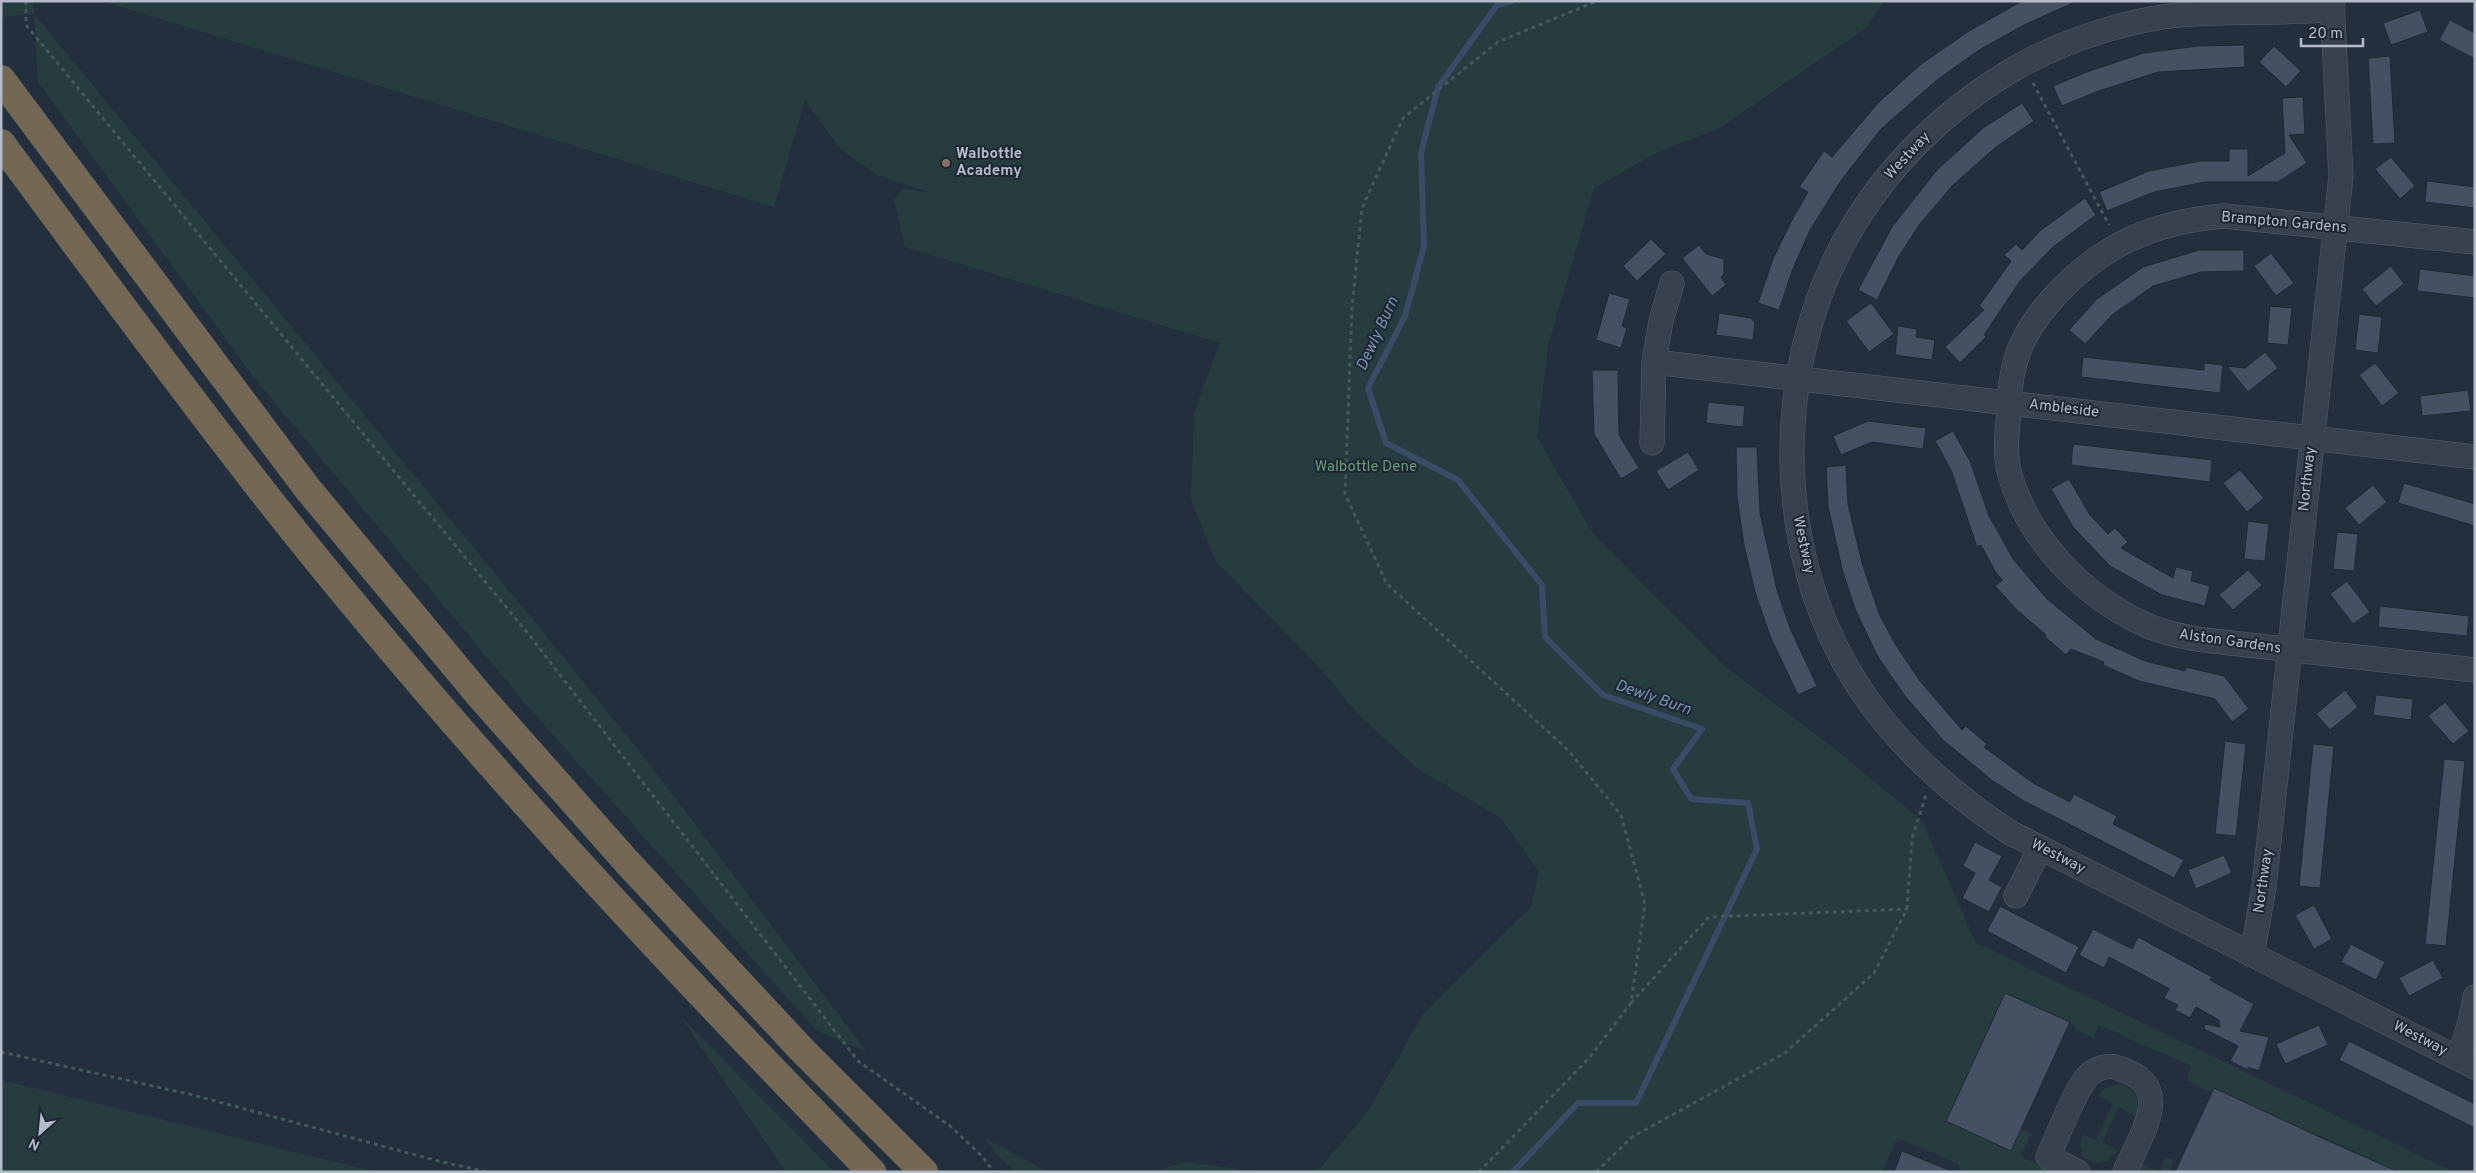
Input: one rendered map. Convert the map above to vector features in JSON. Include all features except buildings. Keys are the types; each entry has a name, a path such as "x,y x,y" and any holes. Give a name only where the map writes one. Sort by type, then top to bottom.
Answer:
{"highway":[{"path":"1,79 307,488 480,696 627,862 728,971 802,1050 924,1172"},
{"path":"1,143 146,339 279,512 451,720 601,887 872,1172"}],"street":[{"name":"Westway","path":"2332,5 2289,13 2193,14 2157,18 2110,29 2063,46 2023,64 1981,90 1926,136 1886,178 1863,210 1844,240 1815,308 1799,379 1791,444 1798,529 1820,609 1834,643 1856,682 1877,714 1906,748 1951,790 2008,832 2467,1063"},
{"name":"Northway","path":"2252,955 2264,887 2342,160 2332,5"},
{"name":"Brampton Gardens","path":"2009,403 2015,363 2026,334 2045,306 2088,264 2118,244 2170,223 2224,216 2475,242"},
{"path":"1652,443 1654,362 1661,321 1672,283"},
{"name":"Ambleside","path":"1654,362 2475,457"},
{"name":"Alston Gardens","path":"2009,403 2006,449 2010,474 2020,502 2051,552 2090,590 2119,611 2146,625 2173,635 2290,651 2475,670"},
{"path":"2016,896 2040,848"},
{"path":"2467,1063 2470,1022 2475,997"},
{"path":"2078,1172 2048,1157 2087,1076 2101,1068 2115,1066 2131,1072 2145,1082 2152,1095 2152,1107 2125,1172"}],"path":[{"path":"26,1 26,24 530,636 858,1060 950,1126 982,1156 994,1172"},
{"path":"1597,1 1498,42 1403,118 1362,208 1352,307 1345,494 1386,584 1568,750 1621,815 1645,904 1632,1003"},
{"path":"2023,64 2118,244"},
{"path":"1596,1172 1632,1137 1785,1053 1874,973 1907,909 1912,839 1921,810"},
{"path":"1478,1172 1590,1057 1632,1003 1710,917 1907,909"},
{"path":"1,1052 193,1095 434,1160 486,1172"}],"green space":[{"path":"1,1 34,1 34,14 1,17"},
{"name":"Walbottle Dene","path":"102,1 1884,1 1866,28 1718,129 1658,152 1594,188 1548,346 1537,437 1592,532 1722,664 1835,749 1922,821 1976,943 2454,1172 2399,1172 2307,1130 2287,1172 2290,1123 2214,1088 2211,1093 2186,1080 2191,1066 2099,1025 2093,1038 2077,1030 2070,1022 2005,993 1946,1121 2021,1129 2031,1133 2021,1156 2053,1172 1967,1172 1959,1169 1959,1164 1897,1138 1882,1172 1307,1172 1320,1168 1369,1110 1423,1014 1531,907 1539,872 1501,818 1418,769 1359,715 1324,673 1216,561 1191,500 1194,412 1220,343 905,247 894,199 902,189 928,192 875,174 840,148 805,100 774,207"},
{"path":"34,14 644,757 867,1052 816,1030 529,708 256,380 38,82"},
{"path":"680,1016 835,1172 786,1172"},
{"path":"1,1080 377,1172 1,1172"},
{"path":"2121,1084 2130,1089 2136,1096 2137,1110 2135,1115 2119,1107 2103,1142 2118,1150 2107,1161 2095,1163 2082,1156 2080,1145 2082,1134 2096,1140 2113,1103 2098,1096 2105,1089"},
{"path":"985,1138 1048,1172 1016,1172 998,1156"},
{"path":"2166,1157 2173,1160 2169,1172 2160,1172"},
{"path":"1185,1162 1261,1172 1151,1172"},
{"path":"2141,1163 2160,1172 2138,1172"}],"waterway":[{"name":"Dewly Burn","path":"1512,1 1497,5 1438,87 1421,153 1424,246 1405,316 1368,388 1386,443 1458,480 1542,585 1545,637 1603,695 1702,729 1673,769 1691,799 1748,803 1757,849 1636,1103 1578,1103 1513,1172"}],"place":[{"name":"Walbottle Academy","path":"946,163"}]}
